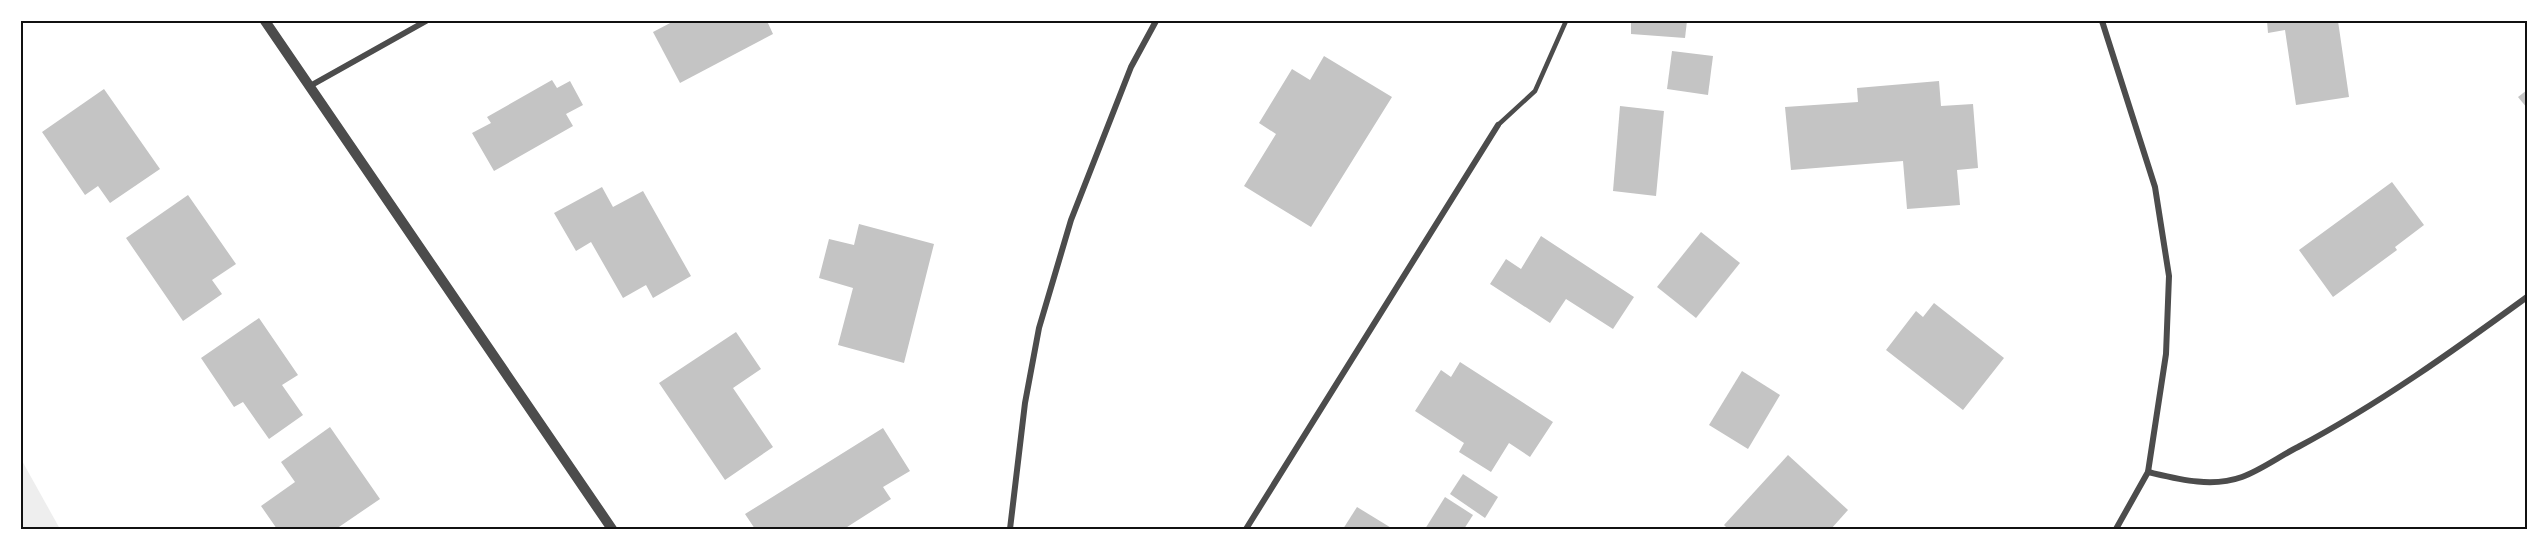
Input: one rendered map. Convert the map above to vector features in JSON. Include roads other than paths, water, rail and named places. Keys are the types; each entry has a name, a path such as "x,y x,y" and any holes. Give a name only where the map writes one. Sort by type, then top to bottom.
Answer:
{"street":[{"path":"265,21 612,529"},
{"path":"310,86 426,21"},
{"path":"1010,529 1025,403 1039,328 1071,220 1131,67 1156,21"},
{"path":"2102,21 2156,187 2169,276 2166,354 2148,471 2116,529"},
{"path":"1246,529 1498,126"},
{"path":"2148,471 2181,479 2211,482 2241,477 2339,425 2445,357 2527,297"}],"lane":[{"path":"1498,126 1535,91 1566,21"}]}
